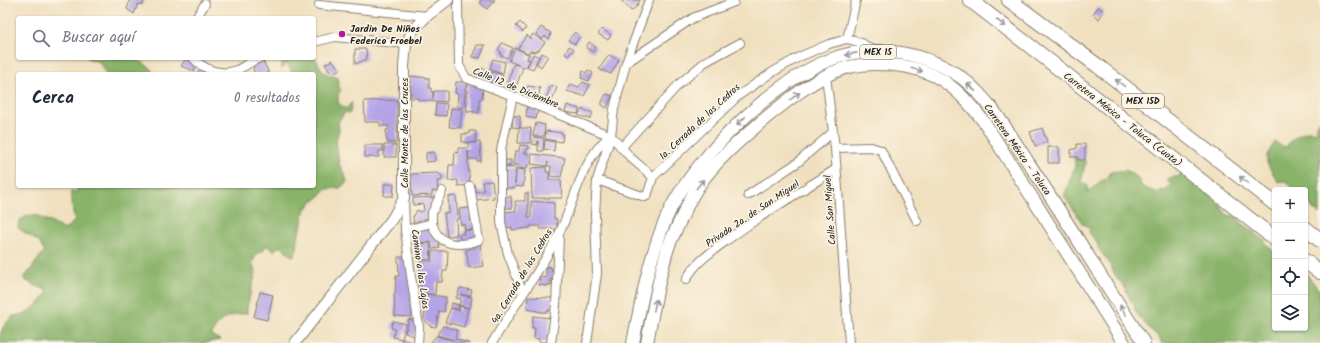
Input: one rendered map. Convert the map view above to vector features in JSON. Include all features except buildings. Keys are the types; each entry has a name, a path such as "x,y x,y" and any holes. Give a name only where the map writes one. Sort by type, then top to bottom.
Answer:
{"highway":[{"name":"Carretera México - Toluca (Cuota)","path":"970,0 1272,237"},
{"name":"MEX 15D","path":"1009,0 1098,66 1272,202"},
{"path":"1308,230 1320,240"},
{"path":"1308,263 1320,272"}],"main road":[{"name":"Carretera México - Toluca","path":"633,343 650,264 660,233 677,197 703,162 744,118 790,81 831,59 854,53 874,52 904,54 919,57 938,65 963,79 987,103 1053,199 1144,343"},
{"name":"Carretera México - Toluca","path":"647,343 667,252 687,205 697,188 729,151 754,128 797,94 826,76 839,70 854,66 888,65 930,74 944,81 967,101 985,123 1124,343"}],"street":[{"name":"Calle Monte de las Cruces","path":"295,343 392,219 404,198 404,66 406,44 414,30 426,16 448,0"},
{"name":"Calle 12 de Diciembre","path":"458,0 459,65 466,78 611,136"},
{"path":"587,343 597,274 595,215 597,180 611,136 614,108 626,63 649,0"},
{"path":"856,0 847,39 853,39 862,43 874,52"},
{"path":"626,63 693,18 734,2"},
{"path":"197,16 205,4"},
{"path":"319,5 426,16"},
{"path":"316,42 334,37 406,44"},
{"name":"1a. Cerrada de los Cedros","path":"597,180 645,197 647,196 653,177 738,96 771,73 800,56 829,44 847,39"},
{"path":"621,148 679,84 705,62 740,43"},
{"path":"195,60 201,66 217,72 236,70 256,60"},
{"name":"Calle San Miguel","path":"826,76 835,148 849,343"},
{"path":"513,96 501,150 501,222 508,254 523,293"},
{"path":"748,195 796,163 833,132"},
{"path":"611,136 631,158 653,177"},
{"name":"4a. Cerrada de los Cedros","path":"492,343 559,234 589,162 603,143 611,136"},
{"path":"835,148 870,147 881,150 917,221"},
{"name":"Privada 2a. de San Miguel","path":"686,280 689,273 720,245 751,223 836,170"},
{"path":"442,191 432,213 432,224 436,235 445,242 455,244 472,243 479,240 470,186"},
{"name":"Camino a las Lajas","path":"404,198 405,230 414,302 420,327 418,343"},
{"path":"405,230 432,224"},
{"path":"550,343 556,305 559,234"}],"green space":[{"path":"93,60 140,60 149,67 153,72 105,72 99,62"},
{"path":"282,60 316,60 323,72 338,78 338,85 341,91 338,94 338,103 346,109 352,102 350,113 345,112 338,122 339,130 336,140 339,164 347,182 340,188 326,189 316,200 313,200 304,212 294,256 290,255 282,247 278,247 274,251 266,245 263,251 257,253 252,263 256,272 247,307 247,313 225,318 218,324 211,335 220,340 204,343 0,343 1,331 7,322 13,316 23,314 34,308 46,295 48,290 32,284 23,278 44,251 39,242 18,228 19,221 29,215 40,216 44,220 47,220 64,230 75,221 71,192 77,192 77,188 316,188 316,72 292,72 287,63 281,69"},
{"path":"1320,120 1320,214 1308,204 1308,187 1292,187 1285,181 1278,182 1267,163 1267,155 1275,142 1287,147 1292,139 1301,134 1308,131 1317,132 1317,125"},
{"path":"1082,156 1086,162 1082,182 1088,186 1087,192 1098,183 1106,179 1111,172 1126,170 1138,178 1142,187 1158,193 1161,190 1165,191 1171,184 1167,181 1169,178 1180,176 1184,171 1191,182 1199,190 1211,194 1227,215 1238,217 1240,222 1252,230 1257,236 1262,238 1272,250 1272,331 1308,331 1308,276 1320,290 1320,343 1161,343 1161,340 1136,313 1134,303 1131,301 1123,284 1117,279 1108,261 1098,248 1098,244 1089,232 1090,229 1083,224 1064,196 1075,166 1074,157"}],"place":[{"name":"Jardin De Niños Federico Froebel","path":"342,34"}]}
